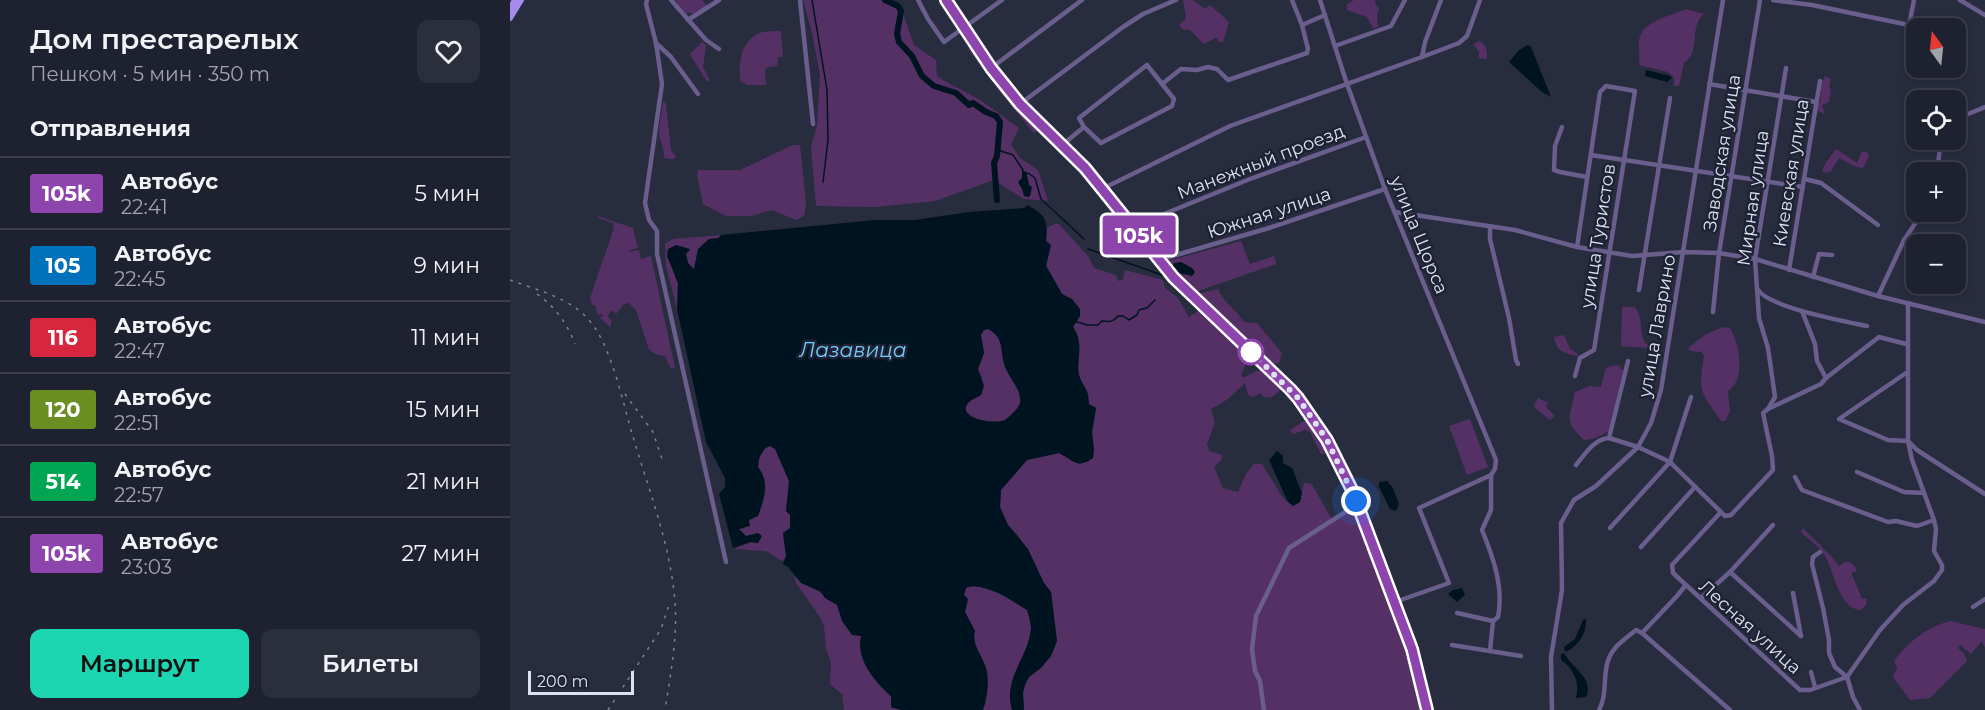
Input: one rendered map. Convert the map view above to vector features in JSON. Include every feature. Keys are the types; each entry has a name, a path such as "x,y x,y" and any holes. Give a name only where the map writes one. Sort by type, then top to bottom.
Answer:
{"main road":[{"path":"510,9 515,0"},
{"path":"510,18 521,0"},
{"path":"946,0 991,68 1020,104 1085,168 1174,278 1290,389 1327,440 1356,501 1395,602 1412,649 1427,710"}],"street":[{"path":"647,0 662,84 645,203 650,220 657,231 657,254 726,562"},
{"path":"671,0 706,40 719,49"},
{"path":"688,20 719,0"},
{"path":"800,0 813,124"},
{"path":"918,0 944,42 1002,0"},
{"path":"991,68 1082,0"},
{"path":"1020,104 1137,18 1176,0"},
{"path":"1162,84 1181,69 1197,70 1208,67 1217,69 1228,80 1306,53 1308,49 1302,25 1292,0"},
{"name":"улица Щорса","path":"1320,0 1385,189 1496,460 1491,476 1491,510 1482,530 1497,573 1500,609 1498,617 1493,621 1490,651"},
{"path":"1335,46 1391,26 1405,0"},
{"path":"1422,57 1425,42 1442,0"},
{"path":"1102,189 1230,126 1459,43 1467,36 1480,0"},
{"name":"улица Лаврино","path":"1552,710 1551,657 1562,590 1561,523 1574,500 1596,486 1638,447 1651,423 1661,390 1723,0"},
{"name":"Заводская улица","path":"1713,312 1719,253 1760,0"},
{"path":"1773,0 1812,3 1909,25 1914,0"},
{"path":"1960,0 1985,15"},
{"path":"1302,25 1325,15"},
{"path":"656,43 671,57 698,94"},
{"path":"1147,65 1162,84 1174,99 1172,106 1101,143 1084,127 1079,118 1147,65"},
{"name":"Мирная улица","path":"1720,513 1725,516 1731,515 1773,470 1773,456 1763,413 1775,397 1768,348 1759,318 1755,260 1786,68"},
{"name":"Киевская улица","path":"1789,270 1820,81"},
{"path":"1710,84 1816,102"},
{"name":"улица Туристов","path":"1575,375 1580,358 1594,350 1635,91 1606,86 1600,92 1591,155"},
{"path":"1639,290 1670,98"},
{"path":"1966,115 1985,107"},
{"path":"1062,145 1084,127"},
{"path":"1562,127 1555,146 1554,170 1587,177"},
{"name":"Манежный проезд","path":"1132,227 1250,179 1366,137"},
{"path":"1576,247 1591,155 1803,187"},
{"path":"1805,179 1821,183 1878,225"},
{"name":"Южная улица","path":"1161,263 1167,258 1269,228 1385,189"},
{"path":"1395,213 1515,230 1576,247 1632,256 1684,252 1719,253 1755,260 1878,296 1985,322"},
{"path":"1878,296 1904,240 1916,222"},
{"path":"1490,227 1490,239 1518,364"},
{"path":"1812,277 1819,254 1832,255"},
{"path":"1756,288 1762,296 1802,311 1867,326"},
{"path":"1847,678 1880,630 1903,605 1934,580 1942,570 1942,565 1934,551 1936,530 1934,520 1912,460 1908,441 1906,344 1909,304"},
{"path":"1802,311 1815,344 1817,361 1826,378"},
{"path":"1768,409 1821,384 1879,337 1906,344"},
{"path":"1609,438 1628,362"},
{"path":"1906,373 1839,419 1888,440 1908,441 1917,450 1985,494"},
{"path":"1610,528 1670,462 1691,397"},
{"path":"1576,465 1603,438 1638,447 1670,462 1720,513"},
{"path":"1857,472 1904,492 1924,493"},
{"path":"1395,602 1449,583 1419,508 1491,476"},
{"path":"1795,477 1802,490 1888,522 1896,521 1917,526 1934,520"},
{"path":"1641,547 1695,487"},
{"path":"1263,710 1260,681 1255,671 1252,649 1256,616 1289,548 1353,507 1356,501"},
{"name":"Лесная улица","path":"1720,513 1672,565 1673,573 1684,586 1701,598 1800,690 1805,691 1847,678"},
{"path":"1701,598 1730,572 1773,525"},
{"path":"1820,552 1813,557 1812,564 1823,608 1829,653 1835,667 1847,678 1852,697 1860,710"},
{"path":"1730,572 1801,636 1793,593"},
{"path":"1642,633 1684,586"},
{"path":"1973,607 1985,599"},
{"path":"1457,613 1493,621"},
{"path":"1599,710 1606,686 1608,660 1615,648 1636,630 1730,710"},
{"path":"1452,645 1521,656"},
{"path":"1811,672 1815,687"}],"shaded area":[{"path":"675,0 702,0 707,6 692,14 689,12 686,14"},
{"path":"803,0 892,0 900,5 914,45 936,60 937,76 983,102 1019,128 1011,144 1020,158 1038,170 1048,201 1024,199 994,180 935,201 876,207 816,206 811,147 817,125 820,75"},
{"path":"1183,0 1193,0 1205,9 1210,5 1229,22 1223,42 1219,42 1217,37 1204,44 1190,30 1184,30 1179,25 1186,18"},
{"path":"1354,0 1375,0 1379,8 1378,27 1373,28 1367,17 1347,10 1347,4"},
{"path":"1686,9 1704,14 1699,19 1694,46 1684,63 1679,86 1674,86 1674,77 1668,72 1639,65 1640,38 1643,31 1655,21"},
{"path":"781,31 783,57 778,57 777,66 768,67 765,70 766,85 747,85 740,81 740,61 751,38 759,33"},
{"path":"1479,41 1485,46 1487,59 1479,58 1479,52 1473,44"},
{"path":"702,42 706,45 703,67 710,80 707,82 690,54"},
{"path":"972,47 1003,90 1039,129 1034,133 968,49"},
{"path":"1825,76 1831,79 1829,86 1831,90 1829,102 1822,105 1825,114 1816,110 1817,104 1820,103 1821,91 1818,82"},
{"path":"663,101 666,104 671,150 676,157 673,159 664,158 659,133"},
{"path":"793,145 800,145 806,204 804,216 796,220 772,210 751,216 726,216 703,204 698,170 740,170"},
{"path":"1836,149 1857,163 1862,152 1867,152 1869,156 1863,168 1839,158 1831,171 1826,173 1822,171"},
{"path":"598,216 633,228 638,248 630,252 639,250 641,259 651,256 675,368 671,369 665,356 655,354 649,349 636,310 629,303 624,304 616,314 612,310 608,315 612,320 610,327 599,317 603,316 598,315 595,305 592,305 590,298 614,228 613,223 598,218"},
{"path":"1059,224 1088,256 1094,268 1116,275 1118,281 1123,279 1125,270 1163,280 1165,288 1177,297 1189,317 1201,309 1249,357 1241,375 1243,378 1265,369 1284,387 1271,398 1264,397 1260,393 1253,397 1248,395 1245,383 1228,399 1211,409 1215,422 1207,444 1209,451 1222,455 1222,459 1214,467 1223,488 1238,492 1246,474 1254,464 1262,464 1283,498 1293,506 1300,502 1304,483 1312,484 1332,520 1351,510 1357,513 1364,523 1396,615 1422,710 1024,710 1025,685 1029,677 1051,656 1057,641 1051,592 1018,535 1008,525 1000,507 1001,490 1027,460 1060,453 1080,465 1094,450 1092,432 1096,408 1089,405 1087,392 1080,378 1079,341 1073,327 1080,316 1072,300 1062,294 1046,265 1049,243 1046,241 1047,228"},
{"path":"721,235 718,239 698,249 694,269 688,263 686,254 690,251 676,245 677,309 666,266 665,244 673,239"},
{"path":"1241,241 1250,264 1274,256 1276,264 1195,292 1166,264 1168,261"},
{"path":"1218,289 1244,322 1257,323 1282,353 1279,363 1273,365 1197,294"},
{"path":"1622,307 1635,307 1645,343 1651,345 1649,348 1621,346"},
{"path":"1722,327 1730,328 1740,361 1738,378 1728,391 1730,411 1725,421 1721,421 1702,391 1704,356 1702,352 1690,351 1688,348 1705,335"},
{"path":"988,329 1000,341 1006,369 1020,398 1016,410 1007,419 993,422 971,416 966,408 970,401 981,395 982,378 978,369 984,353 981,335 984,330"},
{"path":"1564,335 1570,349 1578,354 1577,356 1565,353 1557,346 1554,337"},
{"path":"1618,365 1623,370 1608,432 1593,439 1584,440 1573,428 1570,418 1575,392 1590,386 1601,387 1606,368"},
{"path":"1538,398 1548,403 1546,407 1555,416 1550,420 1535,408 1534,405"},
{"path":"1310,419 1326,443 1327,451 1324,454 1321,454 1310,432 1305,430 1293,434 1290,430"},
{"path":"1470,419 1488,467 1467,475 1449,426"},
{"path":"770,446 775,448 789,481 786,511 790,515 790,528 783,533 786,556 782,561 766,551 734,549 751,542 754,543 758,533 746,536 739,529 743,529 749,520 758,516 765,485 758,464 763,452"},
{"path":"1803,528 1839,566 1850,562 1856,568 1856,572 1851,572 1862,599 1867,598 1866,605 1860,610 1853,608 1842,596 1825,556 1801,532"},
{"path":"794,576 838,605 842,621 862,636 861,653 868,670 891,697 891,707 901,710 844,710 842,694 830,684 831,662 826,649 824,626 796,583"},
{"path":"974,585 1000,594 1027,610 1031,628 1026,649 1013,678 1010,698 1012,710 983,710 988,682 987,672 976,647 975,631 965,612 968,599 964,595 966,588"},
{"path":"1950,621 1985,629 1985,648 1982,641 1971,654 1960,645 1958,648 1964,653 1967,661 1930,698 1910,700 1893,677 1897,668 1894,661 1919,636"}],"water":[{"path":"1528,45 1531,47 1551,97 1542,92 1509,62 1519,50"},
{"path":"1646,70 1672,78 1667,82 1645,76"},
{"path":"1022,170 1028,173 1029,185 1032,187 1028,197 1024,196 1018,182 1022,178"},
{"name":"Лазавица","path":"1027,205 1042,215 1047,228 1046,241 1051,245 1046,266 1062,294 1072,299 1080,309 1080,316 1073,327 1079,341 1078,366 1089,404 1096,408 1092,432 1093,458 1080,463 1059,453 1027,460 1001,490 1000,507 1008,525 1028,549 1044,583 1051,592 1057,641 1051,656 1029,677 1025,685 1024,710 1012,710 1010,698 1013,678 1026,650 1031,629 1027,610 989,589 966,588 964,595 968,599 965,612 975,631 976,647 987,672 986,701 983,710 901,710 891,707 891,696 878,683 864,661 860,645 861,636 852,635 842,621 837,605 825,598 821,592 801,583 783,564 786,556 783,533 790,528 790,515 786,511 789,481 775,449 770,446 765,448 759,458 758,467 765,485 758,516 749,520 750,526 739,529 746,536 758,533 762,536 758,543 751,542 733,548 719,494 725,487 725,478 706,442 677,309 678,283 667,256 668,249 676,245 690,249 686,254 688,263 694,269 698,249 709,239 718,238 721,235 875,220 915,220 969,212 1025,208","holes":["988,329 1000,341 1006,369 1018,389 1020,403 1005,420 993,422 971,416 966,408 970,401 981,395 984,386 978,369 984,353 981,335 984,330"]},
{"path":"1181,262 1192,268 1195,272 1192,276 1179,273 1172,267 1174,263"},
{"path":"1277,451 1283,456 1283,463 1292,468 1302,493 1300,502 1293,506 1288,502 1269,460"},
{"path":"1387,481 1393,488 1399,504 1396,511 1390,509 1379,487 1379,482"},
{"path":"1462,588 1465,595 1457,602 1448,594 1453,590"},
{"path":"1586,619 1581,639 1565,652 1564,647 1575,639 1583,620"},
{"path":"1564,653 1585,679 1588,691 1586,697 1576,698 1576,681 1573,672 1561,660 1561,654"}],"waterway":[{"path":"812,0 827,90 828,140 823,182"},
{"name":"Лазавица","path":"885,0 898,6 901,11 897,34 899,42 912,56 922,76 934,86 956,93 969,105 973,103 996,116 1000,122 997,156 994,163 997,200"},
{"path":"998,150 1013,155 1023,170"},
{"path":"1028,173 1035,178 1041,199 1084,239"},
{"path":"1088,249 1162,275"},
{"path":"1180,280 1230,326"},
{"path":"1074,321 1087,325 1098,325 1102,321 1111,321 1118,316 1129,320 1137,315 1139,310 1147,308 1155,300"},
{"path":"1234,331 1244,341"}],"railway":[{"path":"510,280 551,295 579,311 595,329 609,357 657,513 671,572 675,606 675,636 665,710"},
{"path":"537,294 560,316 575,344"},
{"path":"625,394 653,432 663,462"},
{"path":"608,710 661,629 670,602"}],"bus line":[{"name":"105k","path":"946,0 991,68 1020,104 1085,168 1174,278 1290,389 1327,440 1352,490 1395,602 1412,649 1427,710"}],"route":[{"path":"1251,352 1298,398 1327,440 1356,501"}]}
